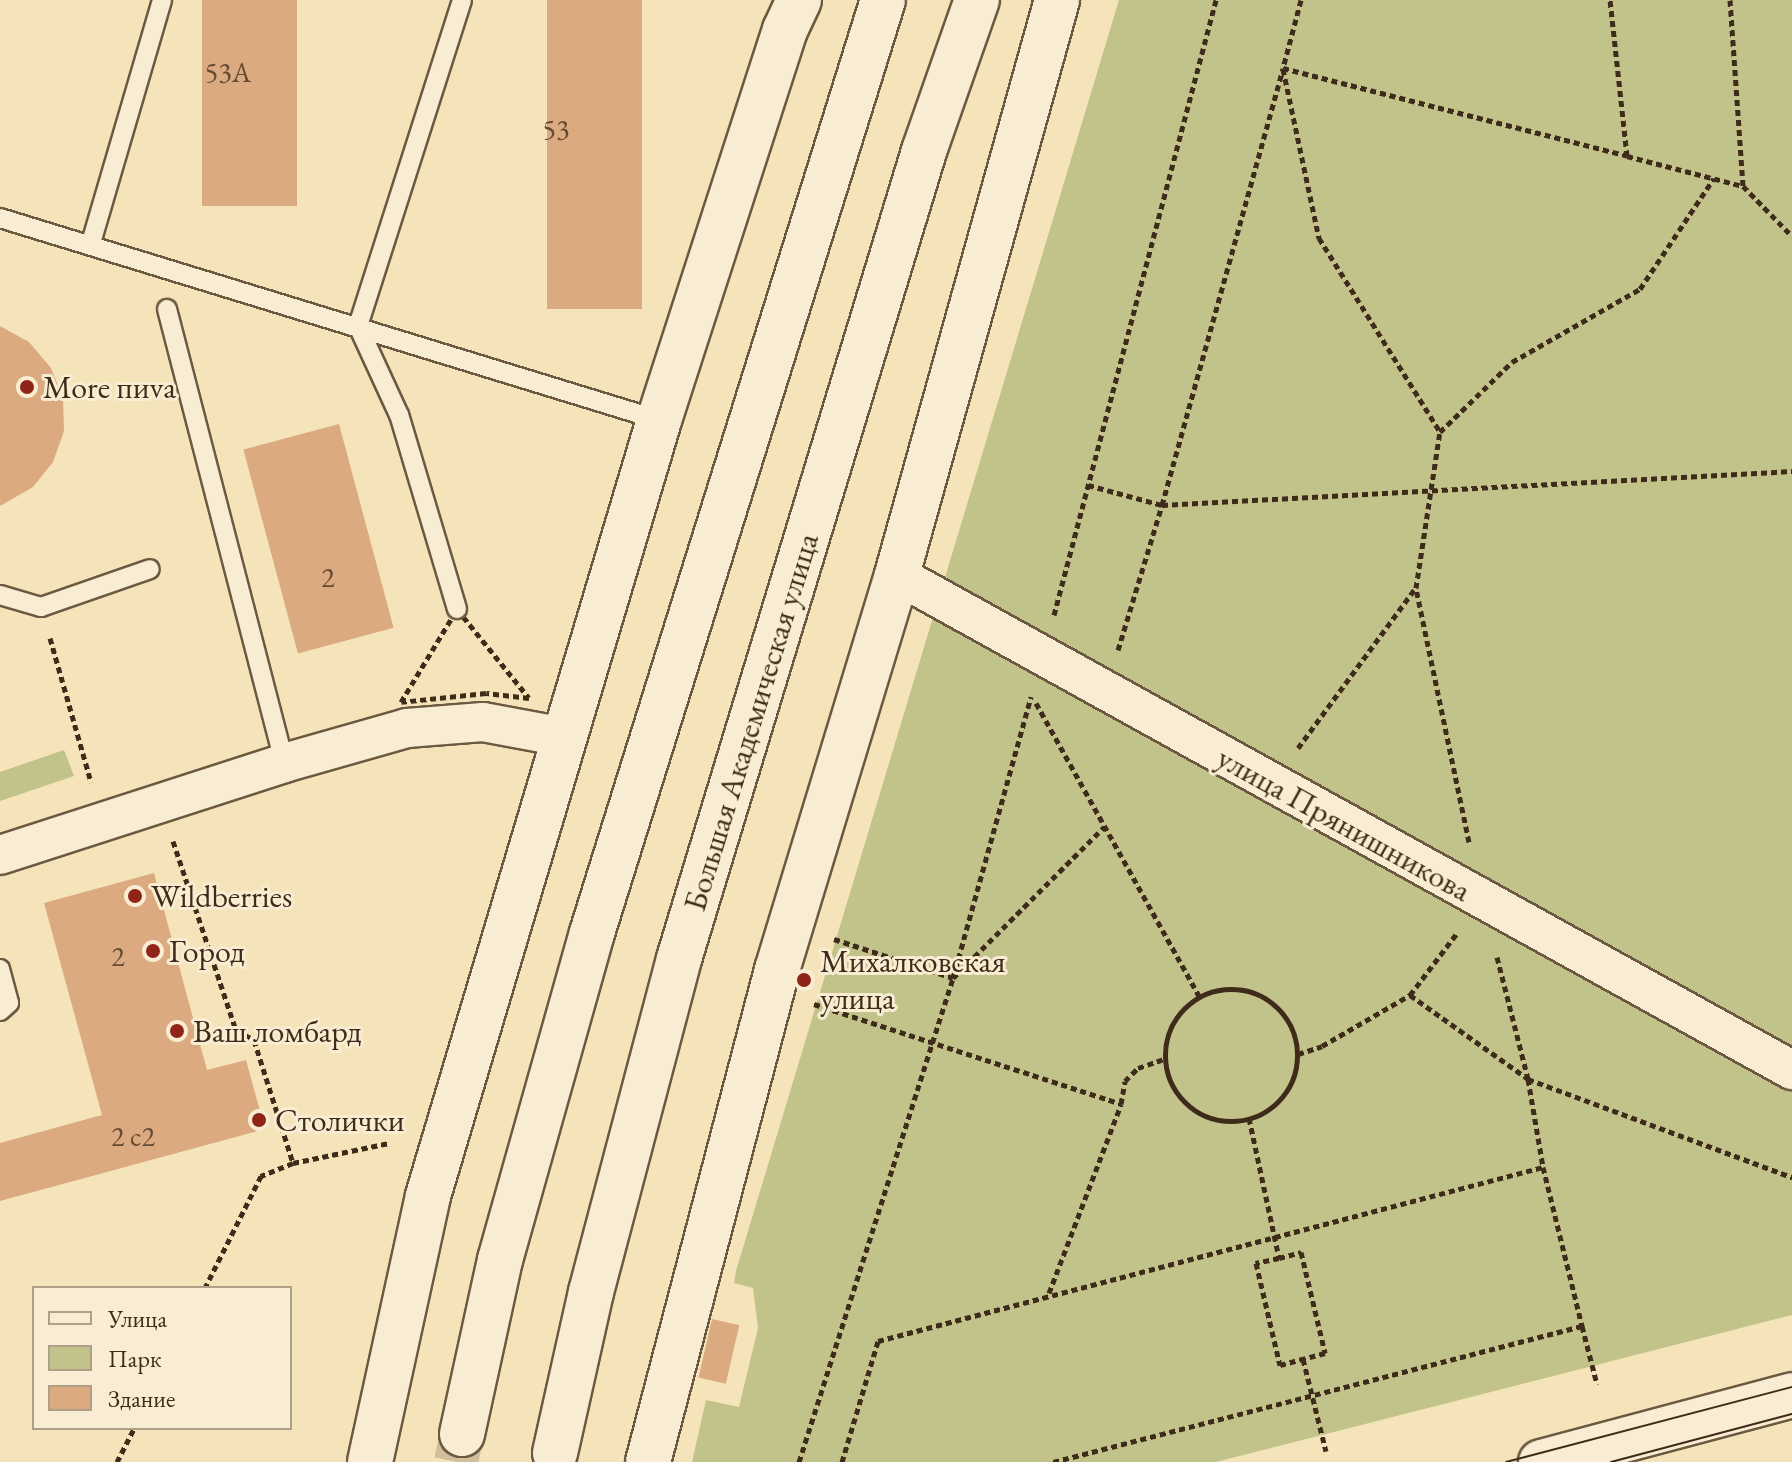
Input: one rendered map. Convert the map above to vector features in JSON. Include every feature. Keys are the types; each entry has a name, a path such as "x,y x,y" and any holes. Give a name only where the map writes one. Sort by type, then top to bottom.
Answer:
{"main road":[{"path":"370,1462 428,1196 659,420 785,30 799,0"},
{"path":"462,1434 500,1260 592,933 883,0"},
{"name":"Большая Академическая улица","path":"555,1453 591,1292 679,959 924,151 977,0"},
{"path":"647,1460 777,970 897,575 1057,0"},
{"path":"1541,1462 1792,1395"}],"street":[{"name":"улица Прянишникова","path":"897,575 1792,1070"},
{"path":"0,855 284,763 407,728 483,722 564,737"}],"lane":[{"path":"91,243 162,0"},
{"path":"457,609 399,415 358,326 462,0"},
{"path":"0,218 91,243 659,420"},
{"path":"167,309 284,763"},
{"path":"0,595 41,607 150,569"},
{"path":"0,969 9,1003 0,1011"}],"path":[{"path":"1043,656 1216,0"},
{"path":"1115,658 1162,505 1301,0"},
{"path":"1610,0 1627,156"},
{"path":"1730,0 1743,186"},
{"path":"1283,68 1743,186 1792,236"},
{"path":"1283,68 1319,238 1440,432"},
{"path":"1597,1384 1543,1167 1528,1079 1482,900 1416,588 1440,432 1512,362 1640,289 1714,178"},
{"path":"1088,485 1162,505 1792,471"},
{"path":"1272,783 1416,588"},
{"path":"41,607 103,822"},
{"path":"457,609 484,642 529,698 486,693 401,702 457,609"},
{"path":"799,1462 953,978 1032,695 1200,998"},
{"path":"160,802 236,1030 254,1040 293,1163"},
{"path":"953,978 1104,827"},
{"path":"1298,1054 1322,1046 1410,995 1482,900"},
{"path":"832,938 953,978"},
{"path":"1239,988 1269,999 1290,1023 1298,1054 1291,1085 1270,1109 1249,1118 1208,1118 1182,1100 1166,1072 1166,1040 1180,1011 1207,993 1239,988"},
{"path":"1410,995 1528,1079 1792,1177"},
{"path":"811,1003 1121,1104"},
{"path":"1048,1295 1121,1104 1125,1081 1133,1071 1167,1058"},
{"path":"1249,1118 1279,1258"},
{"path":"206,1286 261,1176 293,1163 389,1143"},
{"path":"842,1462 878,1341 1272,1235 1543,1167"},
{"path":"1301,1252 1325,1353 1280,1365 1256,1263 1279,1258 1301,1252"},
{"path":"1053,1462 1582,1326"},
{"path":"1303,1359 1326,1451"},
{"path":"117,1462 133,1430"}],"green space":[{"path":"1119,0 1792,0 1792,1315 1216,1462 692,1462 706,1400 739,1407 758,1328 753,1288 734,1283 736,1271"},
{"path":"64,750 74,776 0,801 0,772"}],"building":[{"path":"202,0 297,0 297,206 202,206"},
{"path":"547,0 642,0 642,309 547,309"},
{"path":"0,326 29,342 51,368 63,398 64,431 53,462 33,487 0,506"},
{"path":"339,424 394,628 298,653 243,450"},
{"path":"154,873 207,1070 246,1060 265,1129 0,1201 0,1143 102,1115 44,903"},
{"path":"712,1319 739,1325 726,1384 699,1377"}],"tunnel":[{"path":"456,1462 462,1434"}],"tram line":[{"path":"1506,1462 1792,1387"},
{"path":"1611,1462 1792,1414"}],"place":[{"name":"More пиva","path":"27,387"},
{"name":"Wildberries","path":"135,896"},
{"name":"Город","path":"153,951"},
{"name":"Михалковская улица","path":"804,980"},
{"name":"Ваш ломбард","path":"177,1031"},
{"name":"Столички","path":"259,1120"}]}
